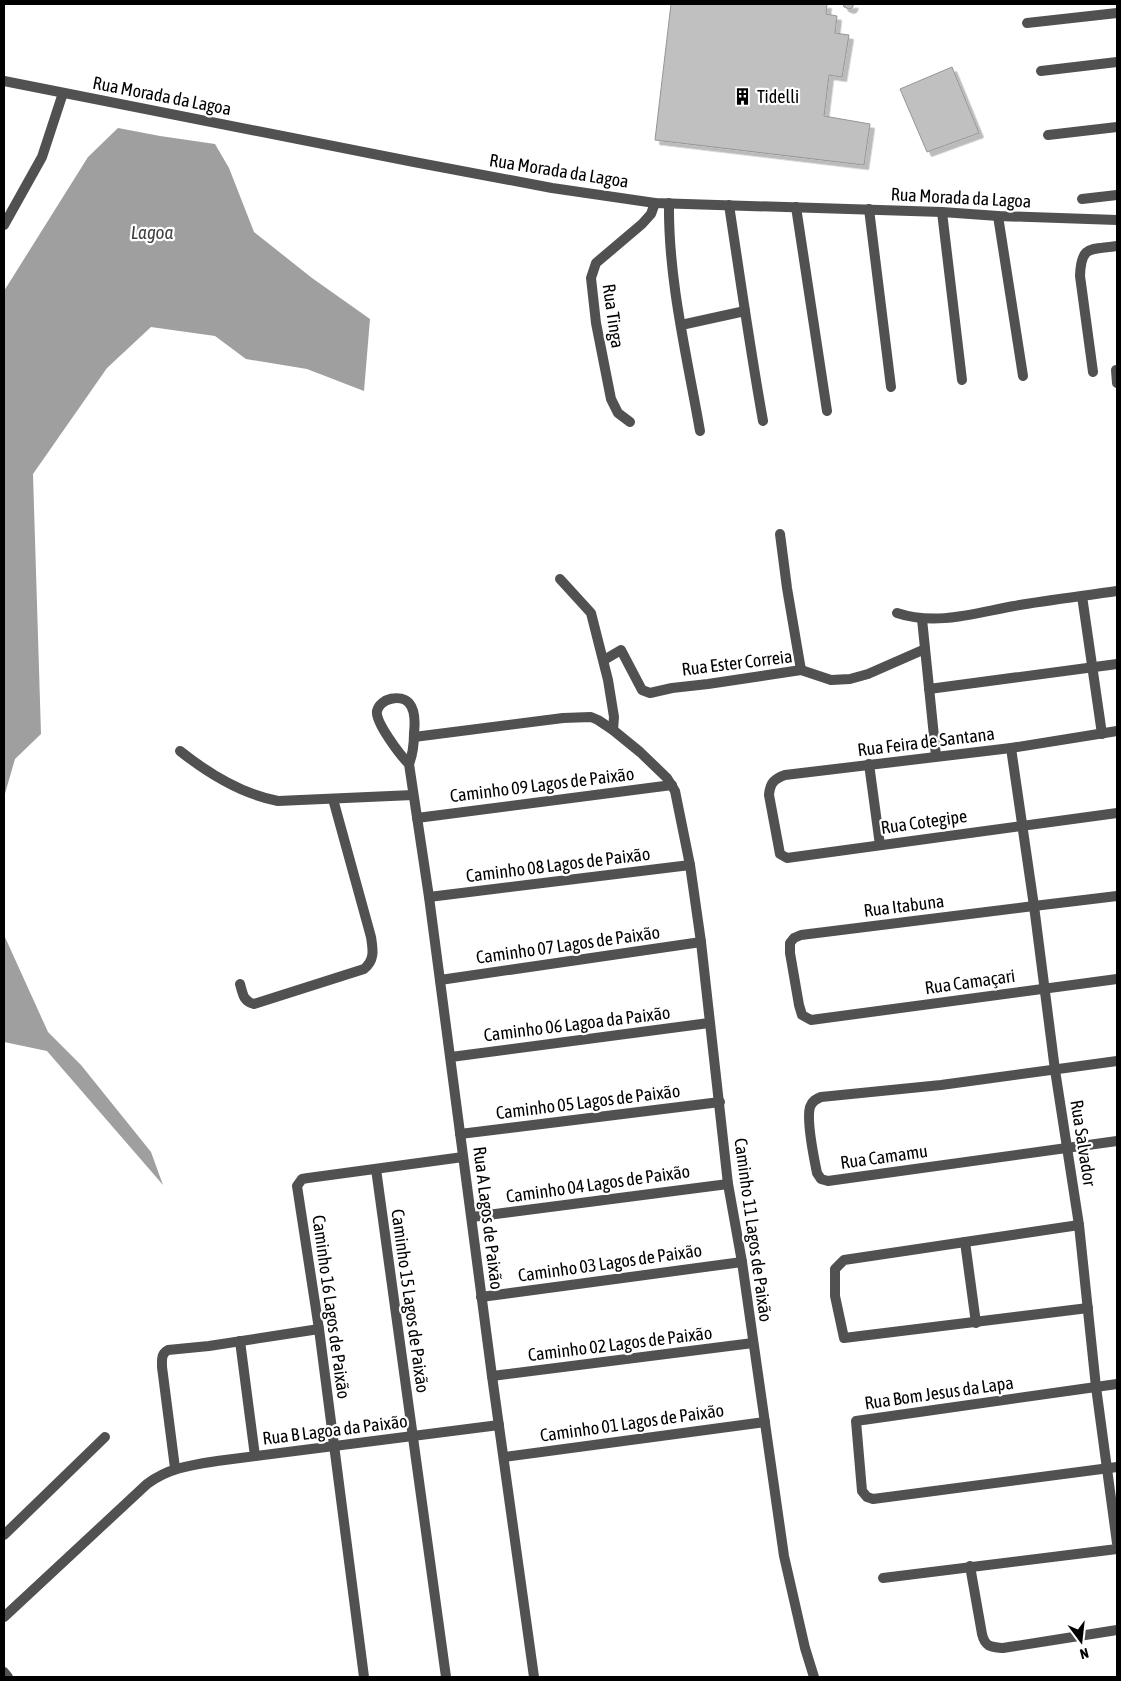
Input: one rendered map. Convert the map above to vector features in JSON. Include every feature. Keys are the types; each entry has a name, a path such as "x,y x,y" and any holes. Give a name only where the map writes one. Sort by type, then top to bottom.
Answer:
{"street":[{"path":"1027,23 1117,13"},
{"path":"1041,71 1117,62"},
{"name":"Rua Morada da Lagoa","path":"4,81 460,171 552,188 656,203 796,206 1117,220"},
{"path":"4,225 42,157 63,93"},
{"path":"1048,135 1117,127"},
{"path":"1082,199 1117,195"},
{"name":"Rua Tinga","path":"630,422 618,413 608,389 596,323 591,278 596,263 642,224 651,214 656,203"},
{"path":"669,203 668,237 700,431"},
{"path":"728,204 763,421"},
{"path":"796,206 827,411"},
{"path":"869,209 890,387"},
{"path":"942,212 962,380"},
{"path":"998,216 1023,376"},
{"path":"1093,372 1080,276 1082,257 1087,250 1117,246"},
{"path":"682,325 745,311"},
{"path":"1116,370 1117,382"},
{"path":"780,534 787,588 802,670"},
{"path":"560,579 589,609 604,660 614,717 613,730"},
{"path":"897,613 922,619 953,618 1117,591"},
{"path":"1082,596 1102,734"},
{"path":"922,619 936,756"},
{"name":"Rua Ester Correia","path":"604,660 621,650 642,690 647,693 802,670 830,680 850,679 868,674 925,649"},
{"path":"929,689 1117,664"},
{"name":"Rua A Lagos de Paixão","path":"408,764 412,754 414,737 413,710 403,699 393,698 384,701 379,706 377,712 379,721 408,764 417,818 534,1677"},
{"path":"414,737 576,716 591,717 613,730 659,769 672,785"},
{"name":"Rua Feira de Santana","path":"771,813 770,786 774,780 785,775 1011,748 1117,731"},
{"name":"Rua Salvador","path":"1011,748 1066,1148 1079,1225 1096,1387 1112,1468 1117,1543"},
{"path":"180,751 199,766 233,786 258,797 278,801 413,795"},
{"path":"870,764 880,845"},
{"name":"Caminho 09 Lagos de Paixão","path":"417,818 672,785"},
{"name":"Caminho 11 Lagos de Paixão","path":"672,785 678,802 690,865 701,942 728,1184 742,1262 784,1556 805,1648 814,1677"},
{"path":"240,984 244,999 254,1004 364,969 370,964 373,951 371,937 333,799"},
{"name":"Rua Cotegipe","path":"771,813 780,854 784,858 1117,812"},
{"name":"Caminho 08 Lagos de Paixão","path":"429,897 690,865"},
{"path":"1034,906 1117,896"},
{"name":"Rua Itabuna","path":"790,953 790,943 794,938 807,933 1034,906"},
{"name":"Caminho 07 Lagos de Paixão","path":"440,980 701,942"},
{"name":"Rua Camaçari","path":"790,953 802,1015 811,1020 1117,979"},
{"name":"Caminho 06 Lagoa da Paixão","path":"451,1057 709,1023"},
{"path":"1055,1070 1117,1061"},
{"name":"Rua Camamu","path":"1055,1070 941,1085 816,1098 810,1107 809,1122 815,1165 817,1173 822,1179 836,1180 1066,1148"},
{"name":"Caminho 05 Lagos de Paixão","path":"460,1134 720,1102"},
{"path":"1066,1148 1117,1141"},
{"name":"Caminho 16 Lagos de Paixão","path":"364,1677 334,1446 297,1186 302,1179 463,1156"},
{"name":"Caminho 15 Lagos de Paixão","path":"376,1169 446,1677"},
{"name":"Caminho 04 Lagos de Paixão","path":"472,1217 728,1184"},
{"path":"1079,1225 844,1260 835,1269 835,1296 844,1338 1088,1308"},
{"path":"965,1242 976,1322"},
{"name":"Caminho 03 Lagos de Paixão","path":"481,1297 742,1262"},
{"path":"175,1468 162,1366 163,1354 168,1350 318,1329"},
{"path":"240,1341 255,1456"},
{"name":"Caminho 02 Lagos de Paixão","path":"492,1376 753,1343"},
{"name":"Rua Bom Jesus da Lapa","path":"1112,1468 873,1499 867,1497 862,1492 856,1421 1117,1384"},
{"name":"Caminho 01 Lagos de Paixão","path":"504,1457 764,1422"},
{"name":"Rua B Lagoa da Paixão","path":"4,1617 155,1477 175,1468 499,1425"},
{"path":"4,1535 105,1437"},
{"path":"883,1578 1117,1549"},
{"path":"970,1566 982,1634 984,1641 992,1648 1004,1648 1117,1630"},
{"path":"4,1672 8,1677"}],"water":[{"name":"Lagoa","path":"118,128 215,144 229,168 254,232 312,278 370,319 364,391 307,369 246,359 215,336 151,327 107,368 33,474 41,734 15,759 4,797 4,291 88,157"},
{"path":"4,935 48,1032 81,1065 151,1152 163,1185 47,1051 4,1042"}],"building":[{"name":"Tidelli","path":"671,4 827,4 826,14 837,16 835,33 849,35 842,77 829,75 824,116 870,124 864,165 655,140"},
{"path":"843,4 854,4 849,9 844,7"},
{"path":"952,67 979,133 927,152 900,89"}],"place":[{"name":"Tidelli","path":"743,97"}]}
